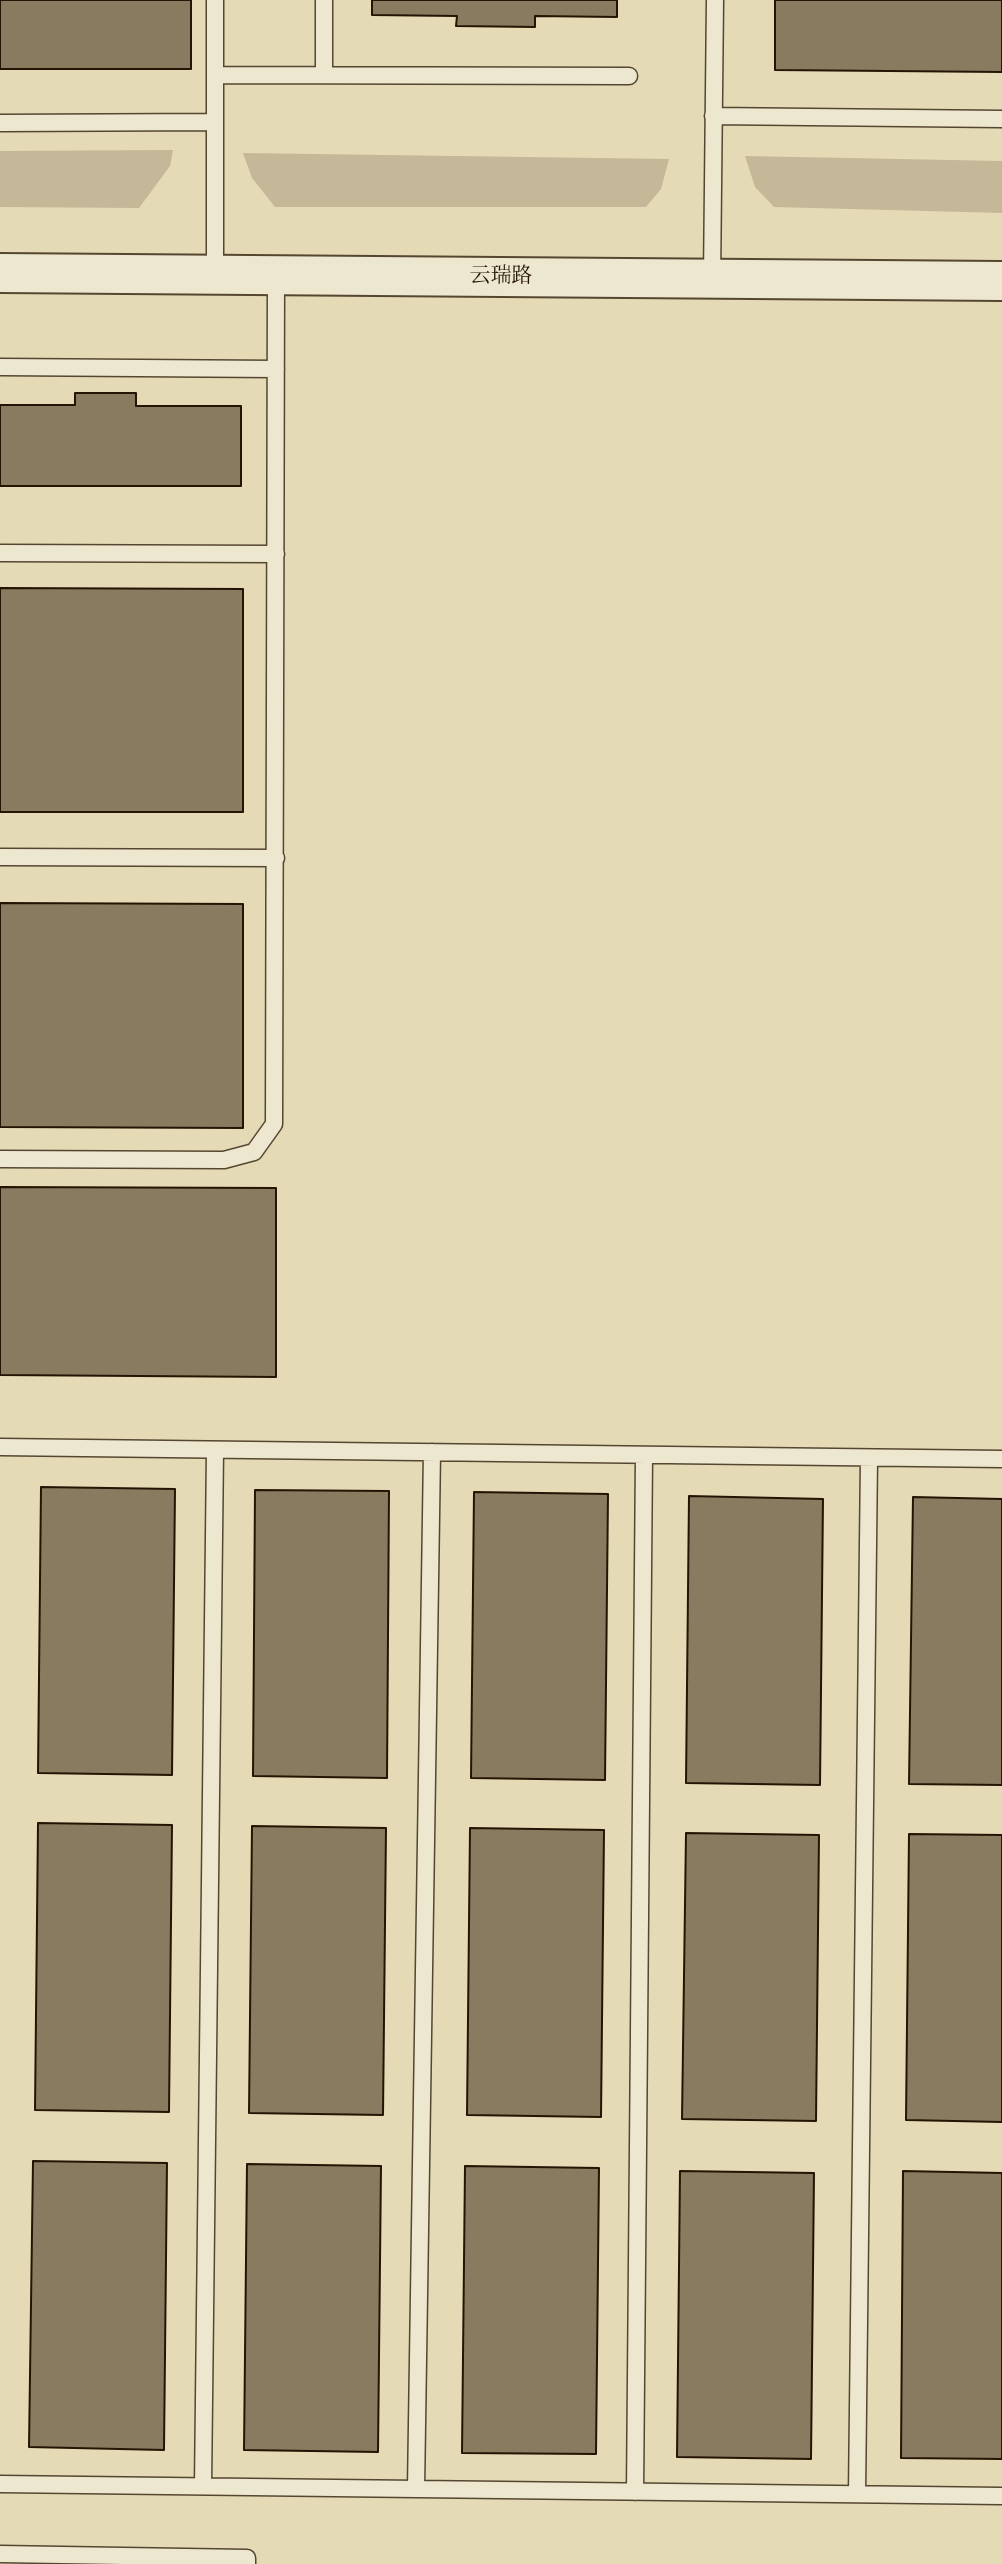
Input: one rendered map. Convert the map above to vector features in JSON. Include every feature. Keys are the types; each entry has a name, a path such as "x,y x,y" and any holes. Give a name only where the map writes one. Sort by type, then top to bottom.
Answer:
{"street":[{"name":"云瑞路","path":"0,273 1002,281"}],"lane":[{"path":"215,0 215,275"},
{"path":"324,0 324,75"},
{"path":"712,279 715,0"},
{"path":"215,75 629,76"},
{"path":"713,116 1002,118"},
{"path":"0,123 215,122"},
{"path":"0,1159 224,1160 254,1152 274,1124 276,275"},
{"path":"0,367 276,369"},
{"path":"0,553 276,554"},
{"path":"0,857 276,858"},
{"path":"0,1447 1002,1459"},
{"path":"203,2486 215,1450"},
{"path":"416,2489 432,1452"},
{"path":"635,2492 644,1455"},
{"path":"857,2494 869,1458"},
{"path":"0,2484 1002,2496"},
{"path":"0,2554 247,2558 247,2564"}],"shaded area":[{"path":"173,150 170,166 139,208 0,207 0,151"},
{"path":"243,153 669,159 661,189 646,207 275,207 252,178"},
{"path":"745,156 1002,161 1002,213 774,207 755,187"}],"building":[{"path":"0,0 191,0 191,69 0,69"},
{"path":"372,0 617,0 617,17 535,16 535,27 456,26 457,16 372,15"},
{"path":"775,0 1002,0 1002,72 775,70"},
{"path":"75,393 136,393 136,406 241,406 241,486 0,486 0,405 75,405"},
{"path":"0,588 243,589 243,812 0,812"},
{"path":"0,903 243,904 243,1128 0,1127"},
{"path":"0,1187 276,1188 276,1377 0,1375"},
{"path":"41,1487 175,1489 172,1775 38,1773"},
{"path":"255,1490 389,1491 387,1778 253,1776"},
{"path":"474,1492 608,1494 605,1780 471,1778"},
{"path":"689,1496 823,1499 820,1785 686,1783"},
{"path":"913,1497 1002,1499 1002,1785 909,1784"},
{"path":"38,1823 172,1825 169,2112 35,2110"},
{"path":"252,1826 386,1828 383,2115 249,2113"},
{"path":"470,1828 604,1830 601,2117 467,2115"},
{"path":"686,1833 819,1835 816,2121 682,2119"},
{"path":"909,1834 1002,1835 1002,2122 906,2120"},
{"path":"33,2161 167,2163 164,2450 29,2447"},
{"path":"247,2164 381,2166 378,2452 244,2450"},
{"path":"465,2166 599,2168 596,2454 462,2453"},
{"path":"680,2171 814,2173 811,2459 677,2457"},
{"path":"903,2171 1002,2173 1002,2459 901,2458"}]}
